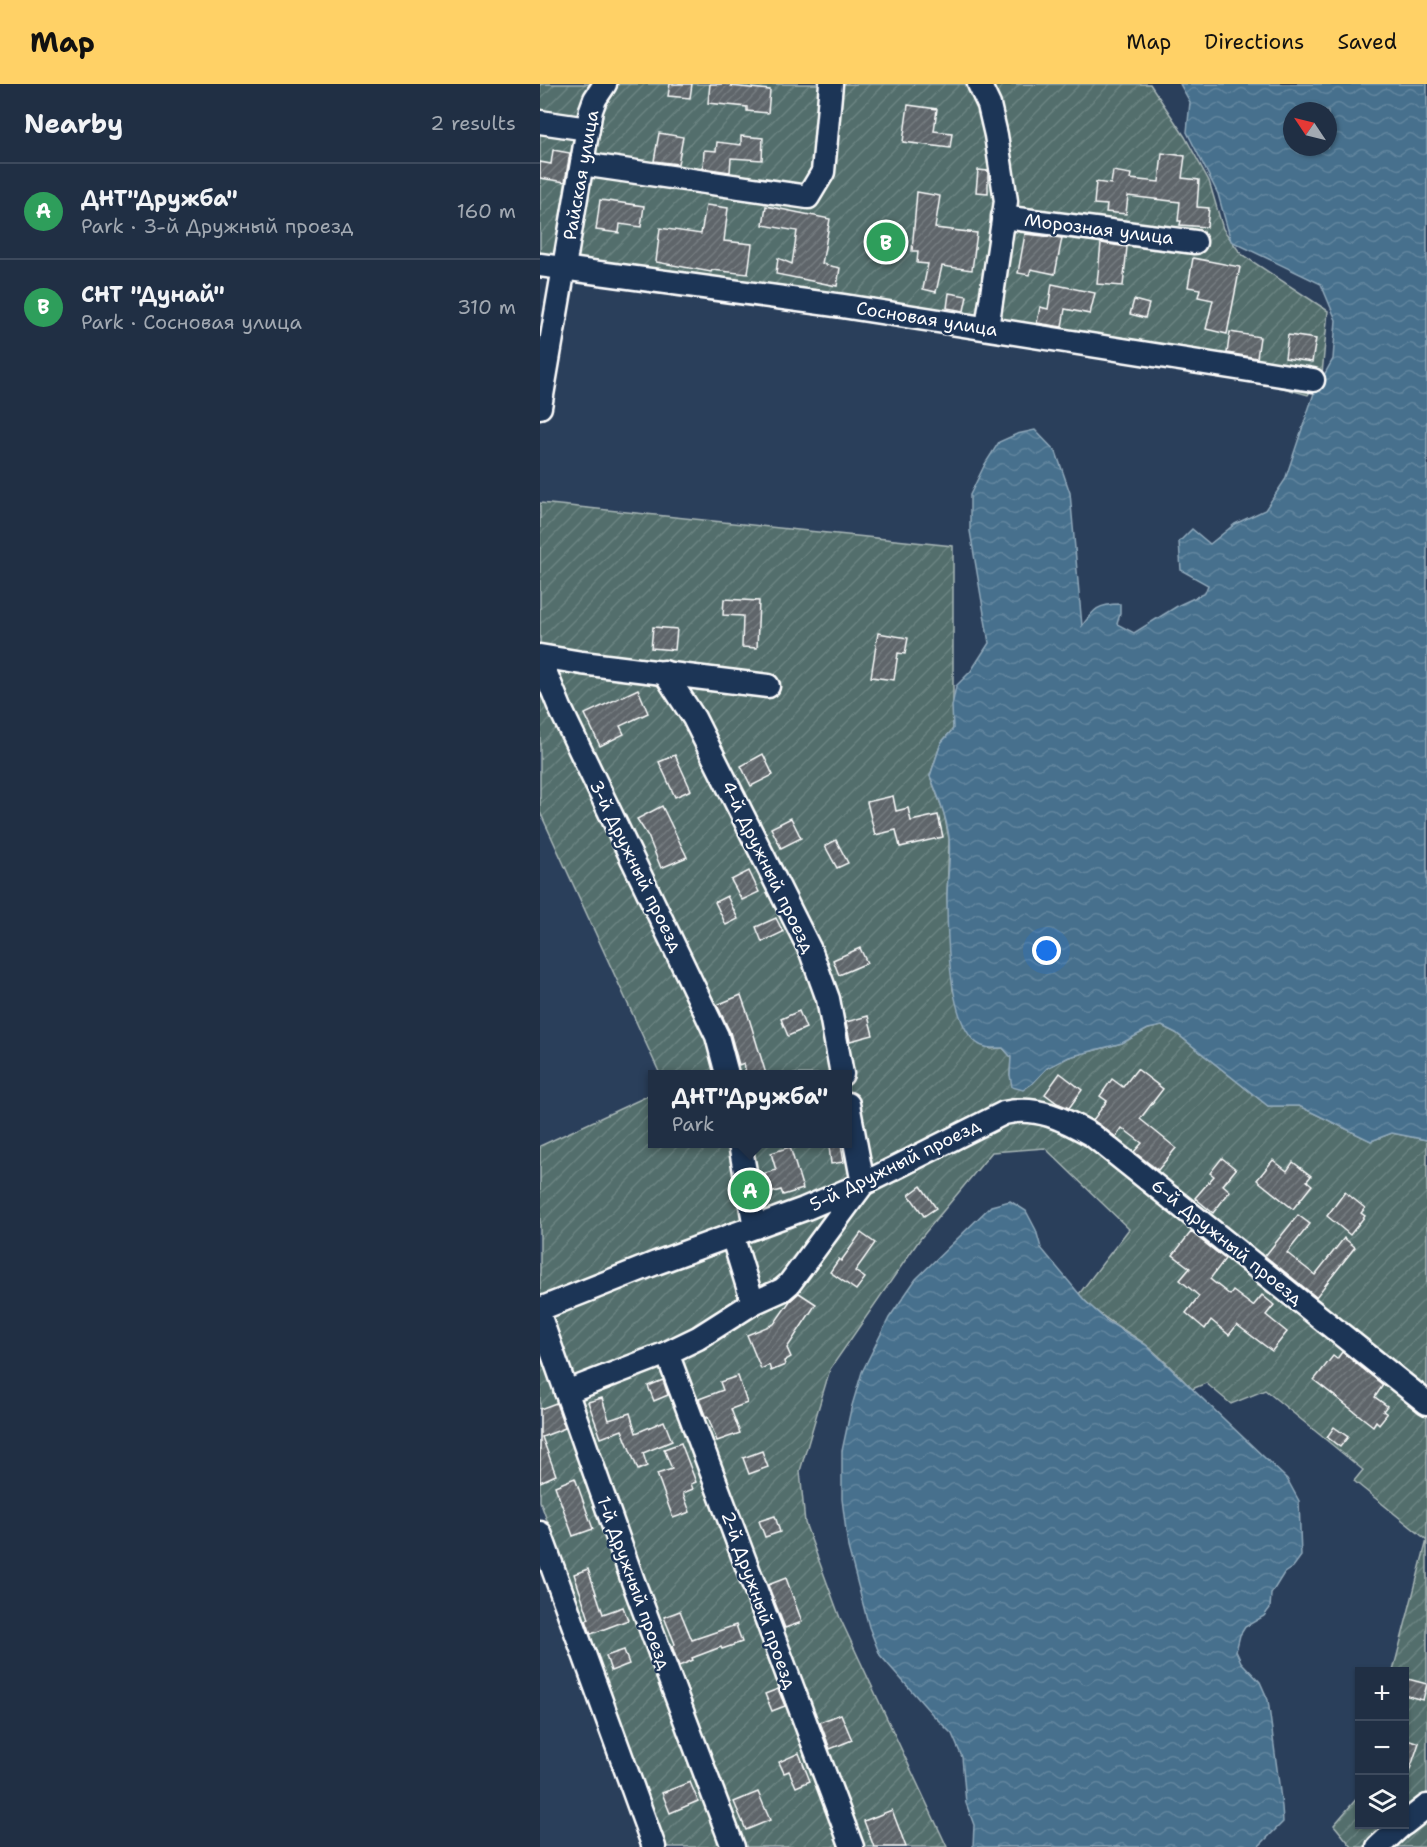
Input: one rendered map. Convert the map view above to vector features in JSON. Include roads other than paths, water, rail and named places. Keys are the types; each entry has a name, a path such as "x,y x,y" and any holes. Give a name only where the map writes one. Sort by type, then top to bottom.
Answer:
{"street":[{"name":"Райская улица","path":"540,406 588,129 595,99 606,84"},
{"path":"582,164 807,197 823,172 831,84"},
{"path":"979,84 989,105 996,135 1006,201 987,328"},
{"path":"540,122 588,129"},
{"name":"Морозная улица","path":"1003,217 1196,242"},
{"name":"Сосновая улица","path":"540,265 987,328 1313,380"},
{"path":"540,657 768,686"},
{"name":"3-й Дружный проезд","path":"540,657 560,708 717,1036 726,1070"},
{"name":"4-й Дружный проезд","path":"664,672 694,718 811,952 828,999 841,1070"},
{"name":"5-й Дружный проезд","path":"540,1309 862,1184 989,1120 1014,1111"},
{"name":"6-й Дружный проезд","path":"1014,1111 1044,1113 1061,1118 1092,1135 1427,1402"},
{"path":"566,1392 667,1353 698,1338 753,1303 782,1290 789,1284 862,1184 852,1127"},
{"path":"741,1148 755,1227"},
{"path":"732,1235 753,1303"},
{"name":"1-й Дружный проезд","path":"540,1317 633,1581 733,1847"},
{"name":"2-й Дружный проезд","path":"667,1353 852,1847"},
{"path":"540,1533 654,1847"},
{"path":"1409,1820 1427,1806"},
{"path":"1378,1847 1398,1829"}],"water":[{"path":"1180,84 1427,84 1427,1140 1392,1133 1371,1141 1299,1106 1268,1106 1176,1033 1162,1026 1148,1029 1122,1043 1069,1057 1047,1068 1023,1090 1012,1087 1011,1057 1003,1048 986,1047 977,1043 967,1032 955,997 948,931 949,837 944,813 930,776 941,743 953,729 952,706 956,686 971,671 989,643 970,531 970,495 985,464 999,442 1017,434 1035,430 1056,452 1070,493 1082,626 1101,606 1120,604 1117,624 1134,633 1179,605 1205,593 1208,585 1181,570 1179,542 1192,529 1210,544 1235,524 1265,510 1285,480 1314,393 1333,359 1336,320 1321,284 1231,241 1218,194 1187,132 1190,102"},
{"path":"1010,1201 1026,1211 1036,1230 1041,1248 1085,1301 1107,1321 1146,1345 1287,1479 1299,1501 1301,1556 1293,1567 1284,1573 1271,1594 1270,1608 1264,1616 1245,1627 1240,1635 1236,1651 1241,1662 1260,1682 1268,1700 1282,1807 1283,1822 1258,1847 973,1847 974,1825 966,1803 962,1757 952,1734 880,1655 869,1627 848,1547 842,1499 842,1451 862,1372 889,1318 916,1279 991,1206"}],"place":[{"name":"СНТ \"Дунай\"","path":"886,242"},
{"name":"ДНТ\"Дружба\"","path":"750,1190"}]}
